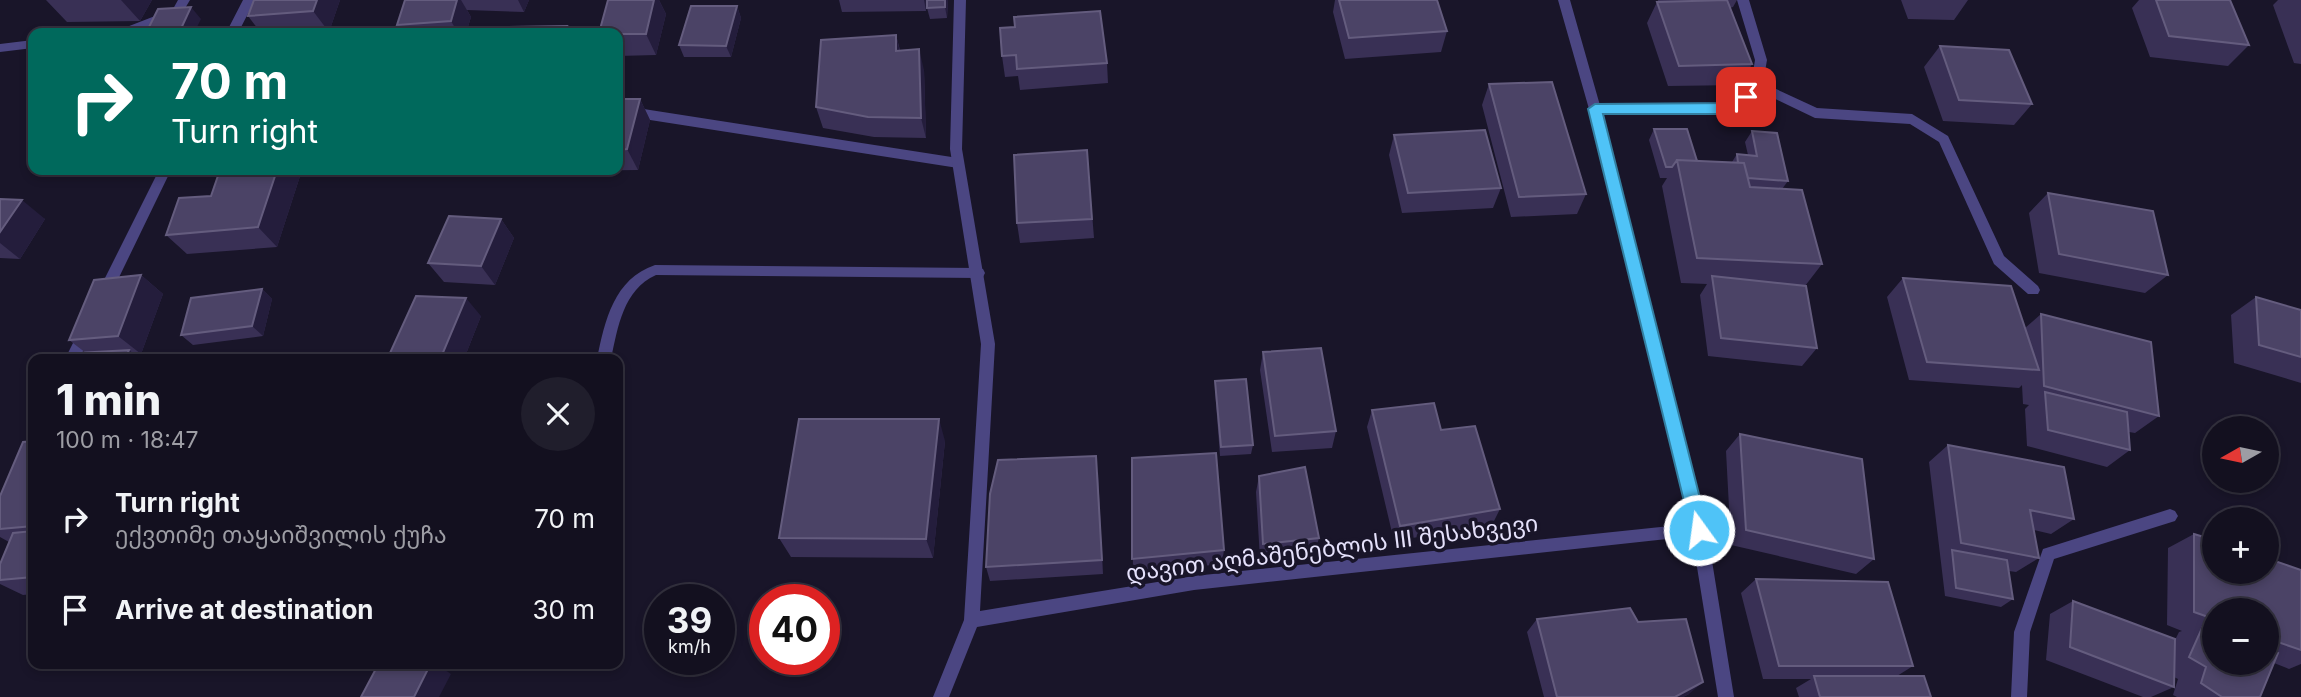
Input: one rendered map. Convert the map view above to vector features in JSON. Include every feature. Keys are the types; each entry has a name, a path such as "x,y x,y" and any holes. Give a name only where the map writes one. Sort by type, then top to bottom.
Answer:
{"street":[{"path":"136,28 177,12 184,0"},
{"path":"234,28 248,0"},
{"path":"941,697 972,620 988,344 958,163 960,0"},
{"path":"1564,0 1595,109 1699,530 1726,697"},
{"path":"1595,109 1736,108 1757,85 1761,60 1743,0"},
{"path":"0,48 28,45"},
{"path":"1757,85 1815,113 1912,119 1944,139 1999,260 2033,290"},
{"path":"623,111 958,163"},
{"path":"74,354 163,175"},
{"path":"605,354 614,315 622,299 642,274 655,270 978,273"},
{"path":"2019,697 2022,632 2048,554 2169,516"},
{"name":"დავით აღმაშენებლის III შესახვევი","path":"972,620 1194,583 1699,530"}],"building":[{"path":"254,0 317,0 313,11 248,16"},
{"path":"405,0 457,0 451,21 397,25"},
{"path":"608,0 654,0 646,34 623,34 623,28 600,28"},
{"path":"927,0 945,0 945,7 927,8"},
{"path":"1339,0 1437,0 1447,31 1349,38"},
{"path":"1727,0 1752,64 1679,66 1657,2"},
{"path":"2156,0 2230,0 2249,45 2169,36"},
{"path":"691,6 737,6 726,46 679,45"},
{"path":"191,7 181,28 148,28 158,9"},
{"path":"1100,11 1107,63 1017,69 1016,55 1002,56 1000,28 1015,27 1014,17"},
{"path":"567,26 566,28 508,27"},
{"path":"896,35 896,51 919,49 921,118 868,117 816,107 821,40"},
{"path":"1940,46 2009,50 2032,104 1959,100"},
{"path":"1552,82 1586,194 1519,197 1489,84"},
{"path":"623,99 640,99 627,149 623,149"},
{"path":"1654,129 1687,129 1697,161 1677,160 1672,167 1666,167"},
{"path":"1485,130 1501,188 1408,193 1394,135"},
{"path":"1752,131 1777,133 1788,181 1748,178 1744,163 1738,163 1737,154 1757,156"},
{"path":"1087,150 1092,219 1017,223 1014,155"},
{"path":"1677,160 1744,163 1750,187 1802,190 1822,264 1697,258"},
{"path":"218,175 275,175 258,227 166,235 179,198 211,196"},
{"path":"2048,193 2153,211 2168,275 2059,254"},
{"path":"0,199 22,200 0,232"},
{"path":"449,216 501,219 481,266 428,263"},
{"path":"141,275 118,336 69,340 94,280"},
{"path":"1712,276 1806,286 1817,348 1721,338"},
{"path":"1903,278 2011,286 2039,370 1927,362"},
{"path":"262,289 252,326 181,335 191,298"},
{"path":"416,296 466,298 442,354 390,353"},
{"path":"2256,297 2301,310 2301,357 2259,345"},
{"path":"2041,314 2151,342 2159,416 2044,386"},
{"path":"1321,348 1336,431 1275,436 1263,352"},
{"path":"129,350 127,354 77,353"},
{"path":"1246,379 1253,445 1221,447 1215,381"},
{"path":"2045,392 2127,412 2130,450 2048,430"},
{"path":"1434,403 1441,430 1475,426 1500,509 1400,526 1372,410"},
{"path":"799,419 939,419 926,539 779,538"},
{"path":"1740,434 1862,459 1874,559 1746,530"},
{"path":"23,442 28,442 28,526 0,529 0,496"},
{"path":"1948,445 2064,467 2074,519 2030,510 2039,558 1961,543"},
{"path":"1216,453 1224,550 1132,559 1132,458"},
{"path":"1096,456 1102,560 986,567 990,494 998,460"},
{"path":"1305,467 1319,538 1263,544 1259,476"},
{"path":"28,532 28,577 0,580 0,564 13,533"},
{"path":"2194,534 2202,536 2202,584 2279,584 2279,562 2301,570 2301,650 2279,642 2279,598 2202,598 2202,615 2194,612"},
{"path":"1952,550 2007,560 2013,599 1956,588"},
{"path":"1756,579 1888,582 1913,666 1779,666"},
{"path":"2073,601 2175,639 2174,687 2070,647"},
{"path":"1630,608 1638,622 1686,619 1703,682 1675,697 1557,697 1537,619"},
{"path":"2202,628 2202,665 2189,657"},
{"path":"376,669 428,669 414,697 361,697"},
{"path":"2204,675 2269,675 2260,697 2222,697 2201,683"},
{"path":"1814,676 1924,676 1931,697 1820,697"}],"route":[{"path":"1699,530 1595,109 1736,108 1746,97"}]}
